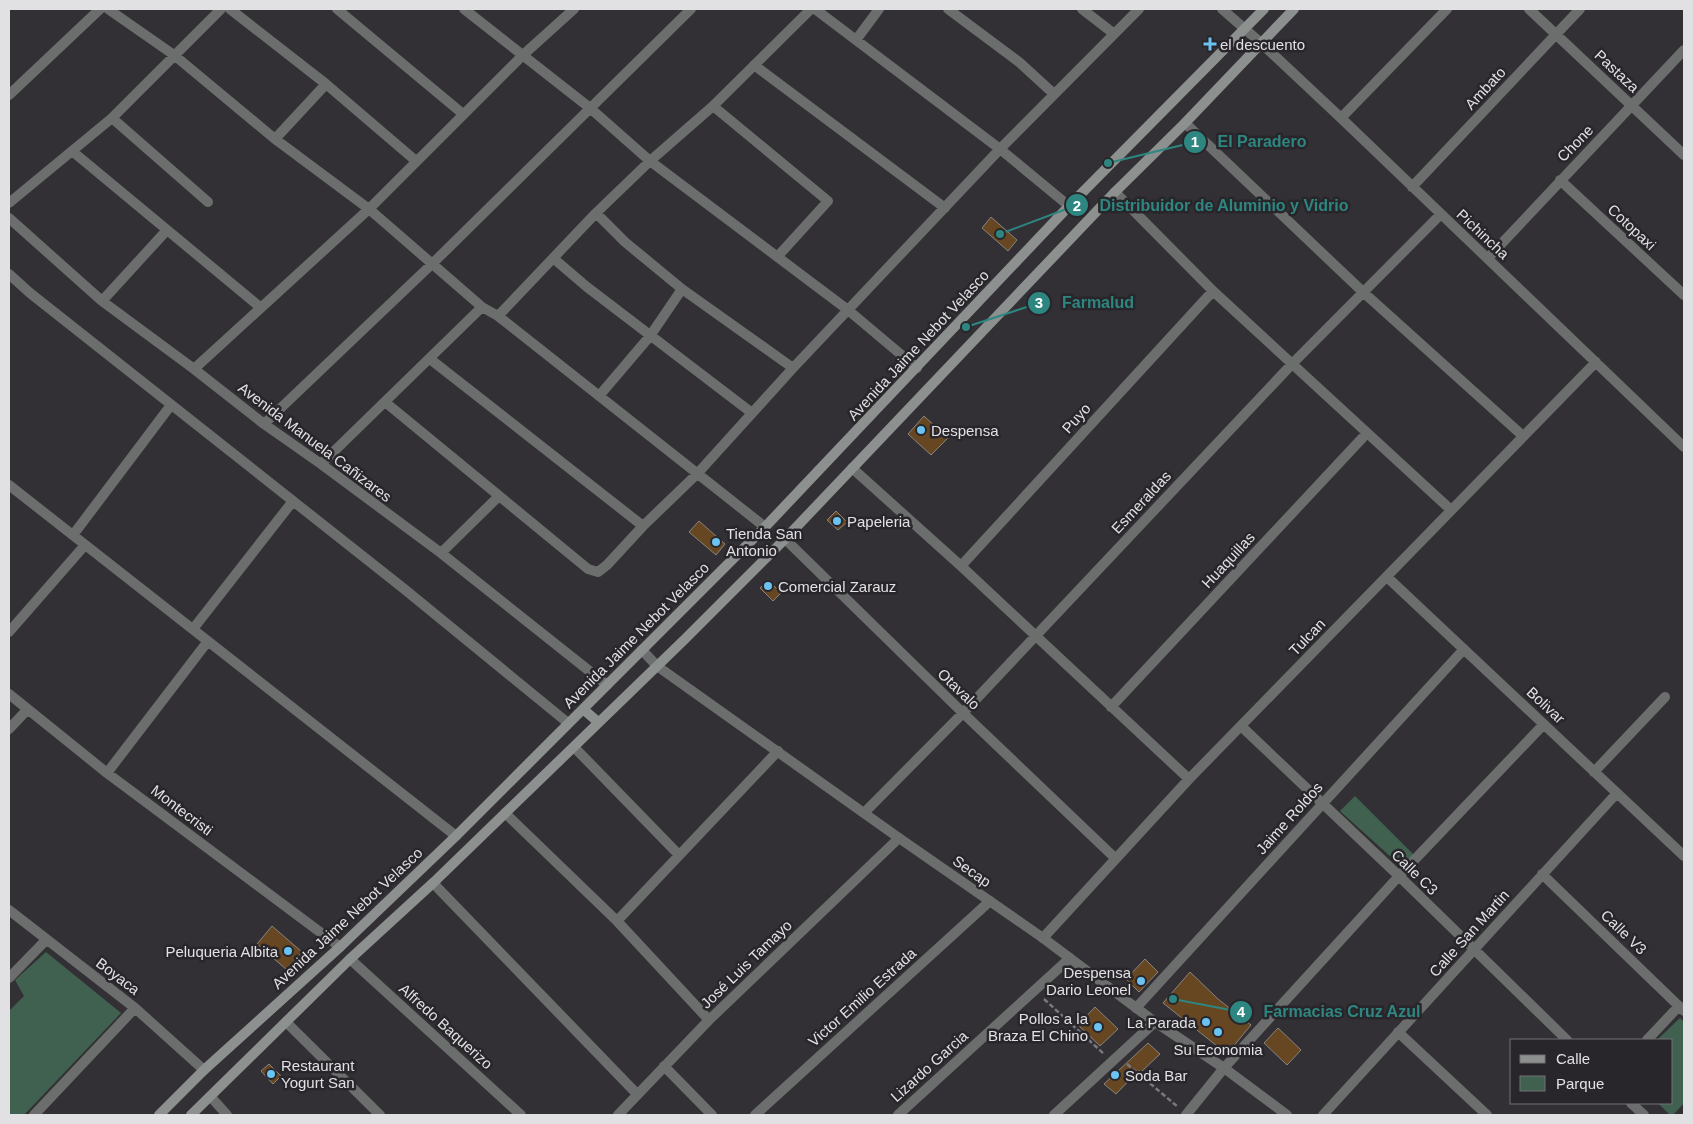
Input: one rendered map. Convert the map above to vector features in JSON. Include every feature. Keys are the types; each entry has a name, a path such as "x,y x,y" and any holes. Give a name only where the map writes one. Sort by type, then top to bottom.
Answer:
{"main road":[{"name":"Avenida Jaime Nebot Velasco","path":"159,1115 204,1070 340,947 456,836 765,527 1068,206 1264,9"},
{"path":"191,1115 350,959 433,883 574,747 785,539 1115,192 1185,124 1294,9"},
{"path":"583,709 598,722"}],"street":[{"path":"9,94 100,9"},
{"path":"108,9 174,56 275,139 369,209 482,307 498,316 765,527"},
{"path":"9,203 112,118 222,9"},
{"path":"230,9 326,84 416,162"},
{"path":"337,9 463,114"},
{"path":"464,9 590,108 650,161 848,310 917,368"},
{"path":"194,369 369,209 523,55 574,9"},
{"path":"264,424 433,263 691,9"},
{"path":"498,316 650,161 713,106 811,9"},
{"path":"815,9 1000,150 1068,206"},
{"path":"856,40 879,9"},
{"path":"948,9 1019,62 1054,94"},
{"path":"1082,9 1113,33"},
{"path":"385,402 588,570 598,572 608,565 643,526 697,474 848,310 1000,150 1113,33 1139,9"},
{"name":"Pichincha","path":"1222,9 1261,42 1684,447"},
{"path":"1341,118 1447,9"},
{"name":"Pastaza","path":"1529,9 1684,155"},
{"name":"Ambato","path":"1412,187 1580,9"},
{"name":"Chone","path":"1488,258 1684,50"},
{"path":"754,65 945,208"},
{"path":"275,139 326,84"},
{"path":"713,106 828,201 778,256"},
{"path":"112,118 208,202"},
{"path":"1185,124 1364,292 1523,436"},
{"path":"72,151 260,307"},
{"name":"Cotopaxi","path":"1560,180 1684,293"},
{"path":"1115,192 1212,290 1451,510"},
{"path":"596,214 625,242 682,289 794,368"},
{"name":"Esmeraldas","path":"864,813 963,713 1292,364 1441,214"},
{"name":"Avenida Manuela Cañizares","path":"9,218 102,301 264,424 440,553 607,685"},
{"path":"102,301 167,230"},
{"path":"553,258 587,287 752,413"},
{"path":"9,274 30,294 293,501 568,723"},
{"path":"599,396 650,336 682,289"},
{"name":"Puyo","path":"961,566 1212,290"},
{"path":"321,464 482,307"},
{"path":"430,359 643,526"},
{"name":"Tulcan","path":"1043,938 1189,779 1596,362"},
{"path":"73,535 171,405"},
{"name":"Huaquillas","path":"1112,707 1367,432"},
{"path":"852,468 1036,634 1189,779"},
{"path":"9,485 456,836"},
{"path":"440,553 499,496"},
{"path":"193,629 293,501"},
{"name":"Otavalo","path":"785,539 1115,858"},
{"path":"9,632 85,545"},
{"name":"Bolivar","path":"1387,577 1684,856"},
{"path":"107,773 208,641"},
{"name":"Jaime Roldos","path":"1136,1008 1464,649"},
{"name":"Secap","path":"642,650 657,666 1043,938 1155,1022 1224,1068 1286,1115"},
{"name":"Montecristi","path":"9,695 107,773 340,947"},
{"path":"1594,772 1665,697"},
{"path":"9,729 27,710"},
{"path":"1187,1115 1224,1068 1399,876 1544,724"},
{"name":"Calle C3","path":"1241,726 1399,876 1566,1039"},
{"path":"574,747 679,855"},
{"path":"617,921 778,751"},
{"name":"Calle San Martin","path":"1323,1115 1617,793"},
{"path":"505,813 617,921 709,1020"},
{"name":"José Luis Tamayo","path":"618,1115 709,1020 899,838"},
{"name":"Calle V3","path":"1542,874 1682,1008"},
{"path":"433,883 637,1094"},
{"name":"Victor Emilio Estrada","path":"755,1115 990,901"},
{"name":"Boyaca","path":"9,910 136,1008 204,1070"},
{"path":"9,978 46,940"},
{"name":"Lizardo Garcia","path":"898,1115 1070,958"},
{"name":"Alfredo Baquerizo","path":"350,959 521,1115"},
{"path":"34,1115 136,1008"},
{"path":"1648,1039 1682,1008"},
{"path":"286,1022 380,1115"},
{"path":"1054,1115 1155,1022"},
{"path":"1398,1032 1487,1115"},
{"path":"664,1066 712,1115"},
{"path":"210,1097 227,1115"},
{"path":"1632,1104 1644,1115"}],"path":[{"path":"1035,991 1187,1115"}],"green space":[{"path":"1355,796 1414,855 1402,867 1340,811"},
{"path":"46,952 121,1013 24,1115 9,1115 9,1011 24,996 15,980"},
{"path":"1680,1018 1684,1022 1684,1103 1673,1115 1670,1115 1659,1104 1673,1104 1673,1039 1658,1039"}],"building":[{"path":"991,217 1017,240 1008,251 982,228"},
{"path":"924,416 948,438 931,455 908,434"},
{"name":"Papeleria","path":"836,511 847,522 838,530 827,520"},
{"path":"699,521 725,544 716,555 689,532"},
{"path":"768,580 781,593 773,601 760,588"},
{"path":"272,926 302,952 287,970 257,944"},
{"path":"1145,959 1158,972 1139,992 1126,979"},
{"path":"1190,972 1218,999 1251,1025 1227,1054 1163,1003"},
{"name":"Pollos a la Braza El Chino","path":"1095,1007 1118,1029 1100,1046 1078,1025"},
{"path":"1278,1028 1301,1050 1287,1065 1264,1043"},
{"path":"1148,1043 1160,1054 1141,1072 1139,1070 1116,1094 1104,1084"},
{"name":"Restaurant Yogurt San","path":"269,1064 281,1076 273,1084 261,1071"}],"place":[{"name":"el descuento","path":"1210,44"},
{"name":"El Paradero","path":"1108,163"},
{"name":"Distribuidor de Aluminio y Vidrio","path":"1000,234"},
{"name":"Farmalud","path":"966,327"},
{"name":"Despensa","path":"921,430"},
{"name":"Papeleria","path":"837,521"},
{"name":"Tienda San Antonio","path":"716,542"},
{"name":"Comercial Zarauz","path":"768,586"},
{"name":"Peluqueria Albita","path":"288,951"},
{"name":"Despensa Dario Leonel","path":"1141,981"},
{"name":"Farmacias Cruz Azul","path":"1173,999"},
{"name":"La Parada","path":"1206,1022"},
{"name":"Pollos a la Braza El Chino","path":"1098,1027"},
{"name":"Su Economia","path":"1218,1032"},
{"name":"Restaurant Yogurt San","path":"271,1074"},
{"name":"Soda Bar","path":"1115,1075"}]}
